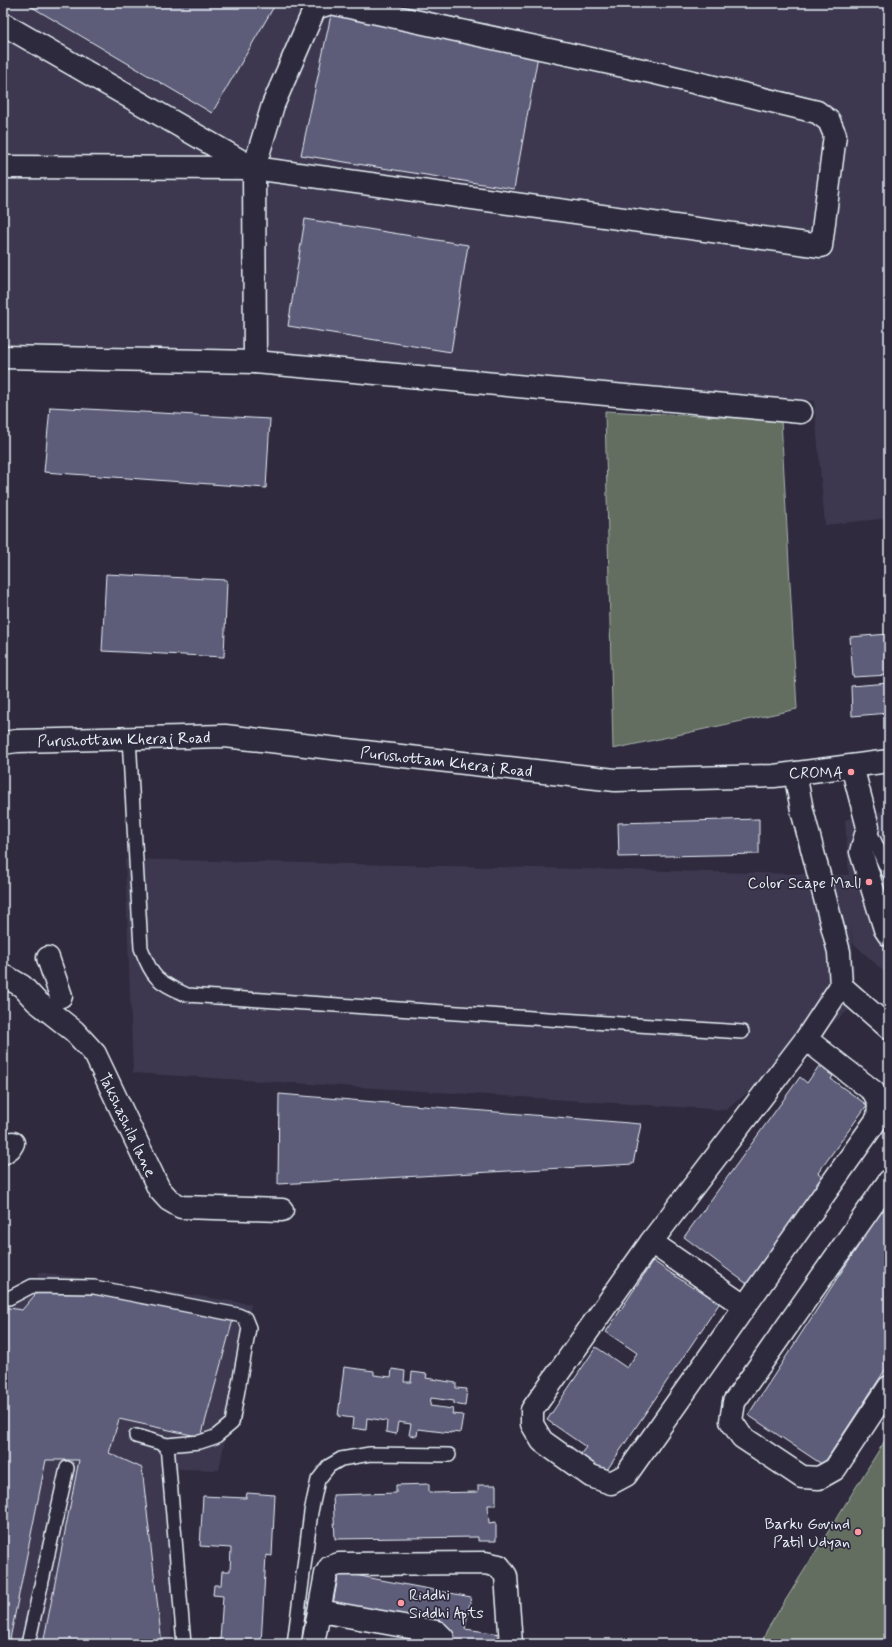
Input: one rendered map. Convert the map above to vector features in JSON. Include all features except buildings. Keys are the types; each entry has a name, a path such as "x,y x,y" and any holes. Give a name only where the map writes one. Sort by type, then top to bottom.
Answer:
{"street":[{"path":"3,167 254,168 821,246 836,135 830,121 817,112 656,73 358,8 331,3 314,6 273,105 254,168 255,362"},
{"path":"3,24 254,168"},
{"path":"3,357 255,362 801,412"},
{"name":"Purushottam Kheraj Road","path":"3,743 17,741 225,736 614,780 774,776 889,761"},
{"path":"852,766 868,827 861,852 885,929 889,935"},
{"path":"795,773 802,810 839,952 841,986 806,1039 651,1242 532,1410 532,1424 542,1441 591,1476 611,1483 626,1475 878,1118 879,1104 874,1092 806,1039"},
{"path":"22,986 51,967 61,996"},
{"name":"Takshashila lane","path":"3,975 22,986 36,1001 74,1031 95,1054 159,1189 169,1200 181,1207 282,1210"},
{"path":"841,986 889,1028"},
{"path":"889,1181 734,1402 731,1421 742,1437 802,1477 819,1478 835,1469 889,1387"},
{"path":"651,1242 744,1306"},
{"path":"313,1644 326,1574 330,1567 339,1564 485,1563 499,1566 506,1576 511,1644"},
{"path":"320,1611 437,1632 442,1638 443,1644"}],"lane":[{"path":"129,738 141,948 149,969 162,983 187,995 742,1032"},
{"path":"868,827 889,873"},
{"path":"3,1298 9,1298 32,1286 94,1287 238,1315 245,1318 249,1328 232,1422 215,1437 200,1442 167,1444 136,1436"},
{"path":"167,1444 184,1644"},
{"path":"294,1644 311,1512 318,1480 329,1466 342,1459 370,1454 449,1455"},
{"path":"28,1644 67,1468"}],"shaded area":[{"path":"3,3 889,3 889,518 825,525 814,401 291,354 3,350"},
{"path":"889,809 889,976 853,943 851,921 856,1004 726,1110 133,1073 125,859 849,875 845,820"},
{"path":"39,1272 251,1304 219,1470 178,1469 171,1644 3,1644 3,1291 33,1293"}],"green space":[{"path":"605,411 781,420 797,709 613,749"},
{"name":"Barku Govind Patil Udyan","path":"889,1434 889,1644 761,1644 767,1630"}],"place":[{"name":"CROMA","path":"851,772"},
{"name":"Color Scape Mall","path":"869,882"},
{"name":"Barku Govind Patil Udyan","path":"858,1532"},
{"name":"Riddhi Siddhi Apts","path":"401,1603"}]}
